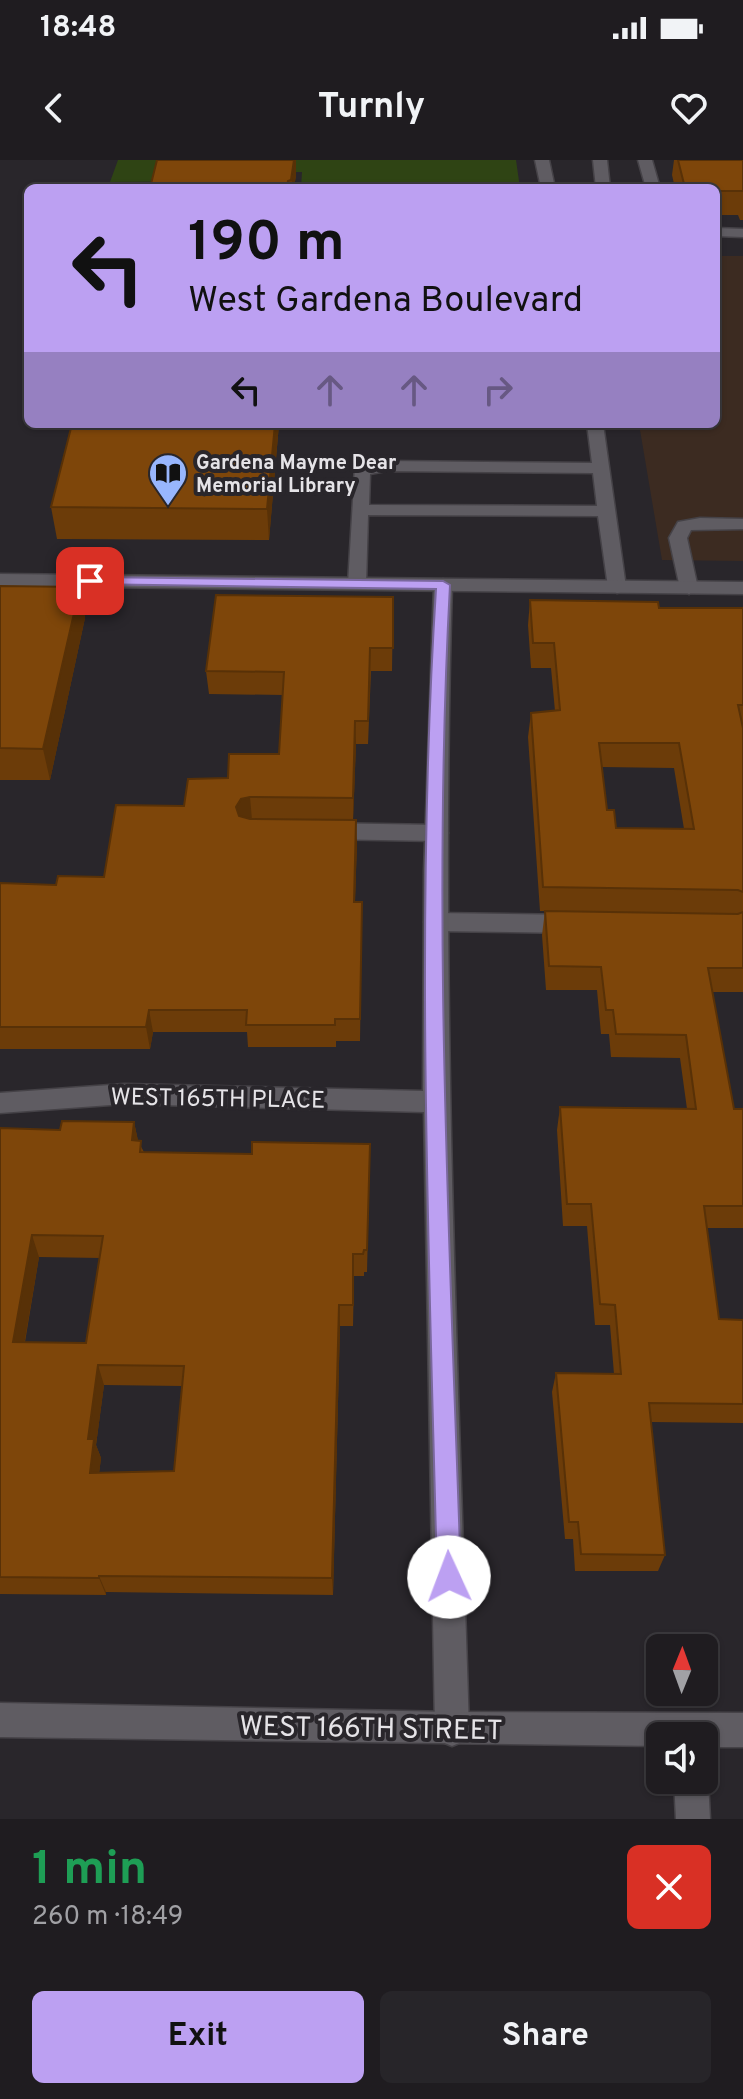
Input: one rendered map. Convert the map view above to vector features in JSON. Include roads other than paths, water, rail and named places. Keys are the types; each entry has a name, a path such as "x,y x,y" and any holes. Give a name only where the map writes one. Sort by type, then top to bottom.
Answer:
{"street":[{"path":"542,160 547,184"},
{"path":"600,160 603,184"},
{"path":"645,160 652,184"},
{"path":"720,232 743,233"},
{"path":"596,428 617,587"},
{"path":"357,584 361,470 386,466 601,468"},
{"path":"360,510 607,511"},
{"path":"689,588 678,538 684,526 700,523 743,524"},
{"path":"0,580 743,588"},
{"path":"443,585 436,698 436,1102 452,1729"},
{"path":"298,831 437,833"},
{"path":"436,922 591,924"},
{"name":"WEST 165TH PLACE","path":"0,1103 124,1094 436,1102"},
{"name":"WEST 166TH STREET","path":"0,1720 646,1732"},
{"name":"WEST 166TH STREET","path":"718,1731 743,1730"},
{"path":"692,1794 693,1819"}],"place":[{"name":"Gardena Mayme Dear Memorial Library","path":"168,507"}]}
